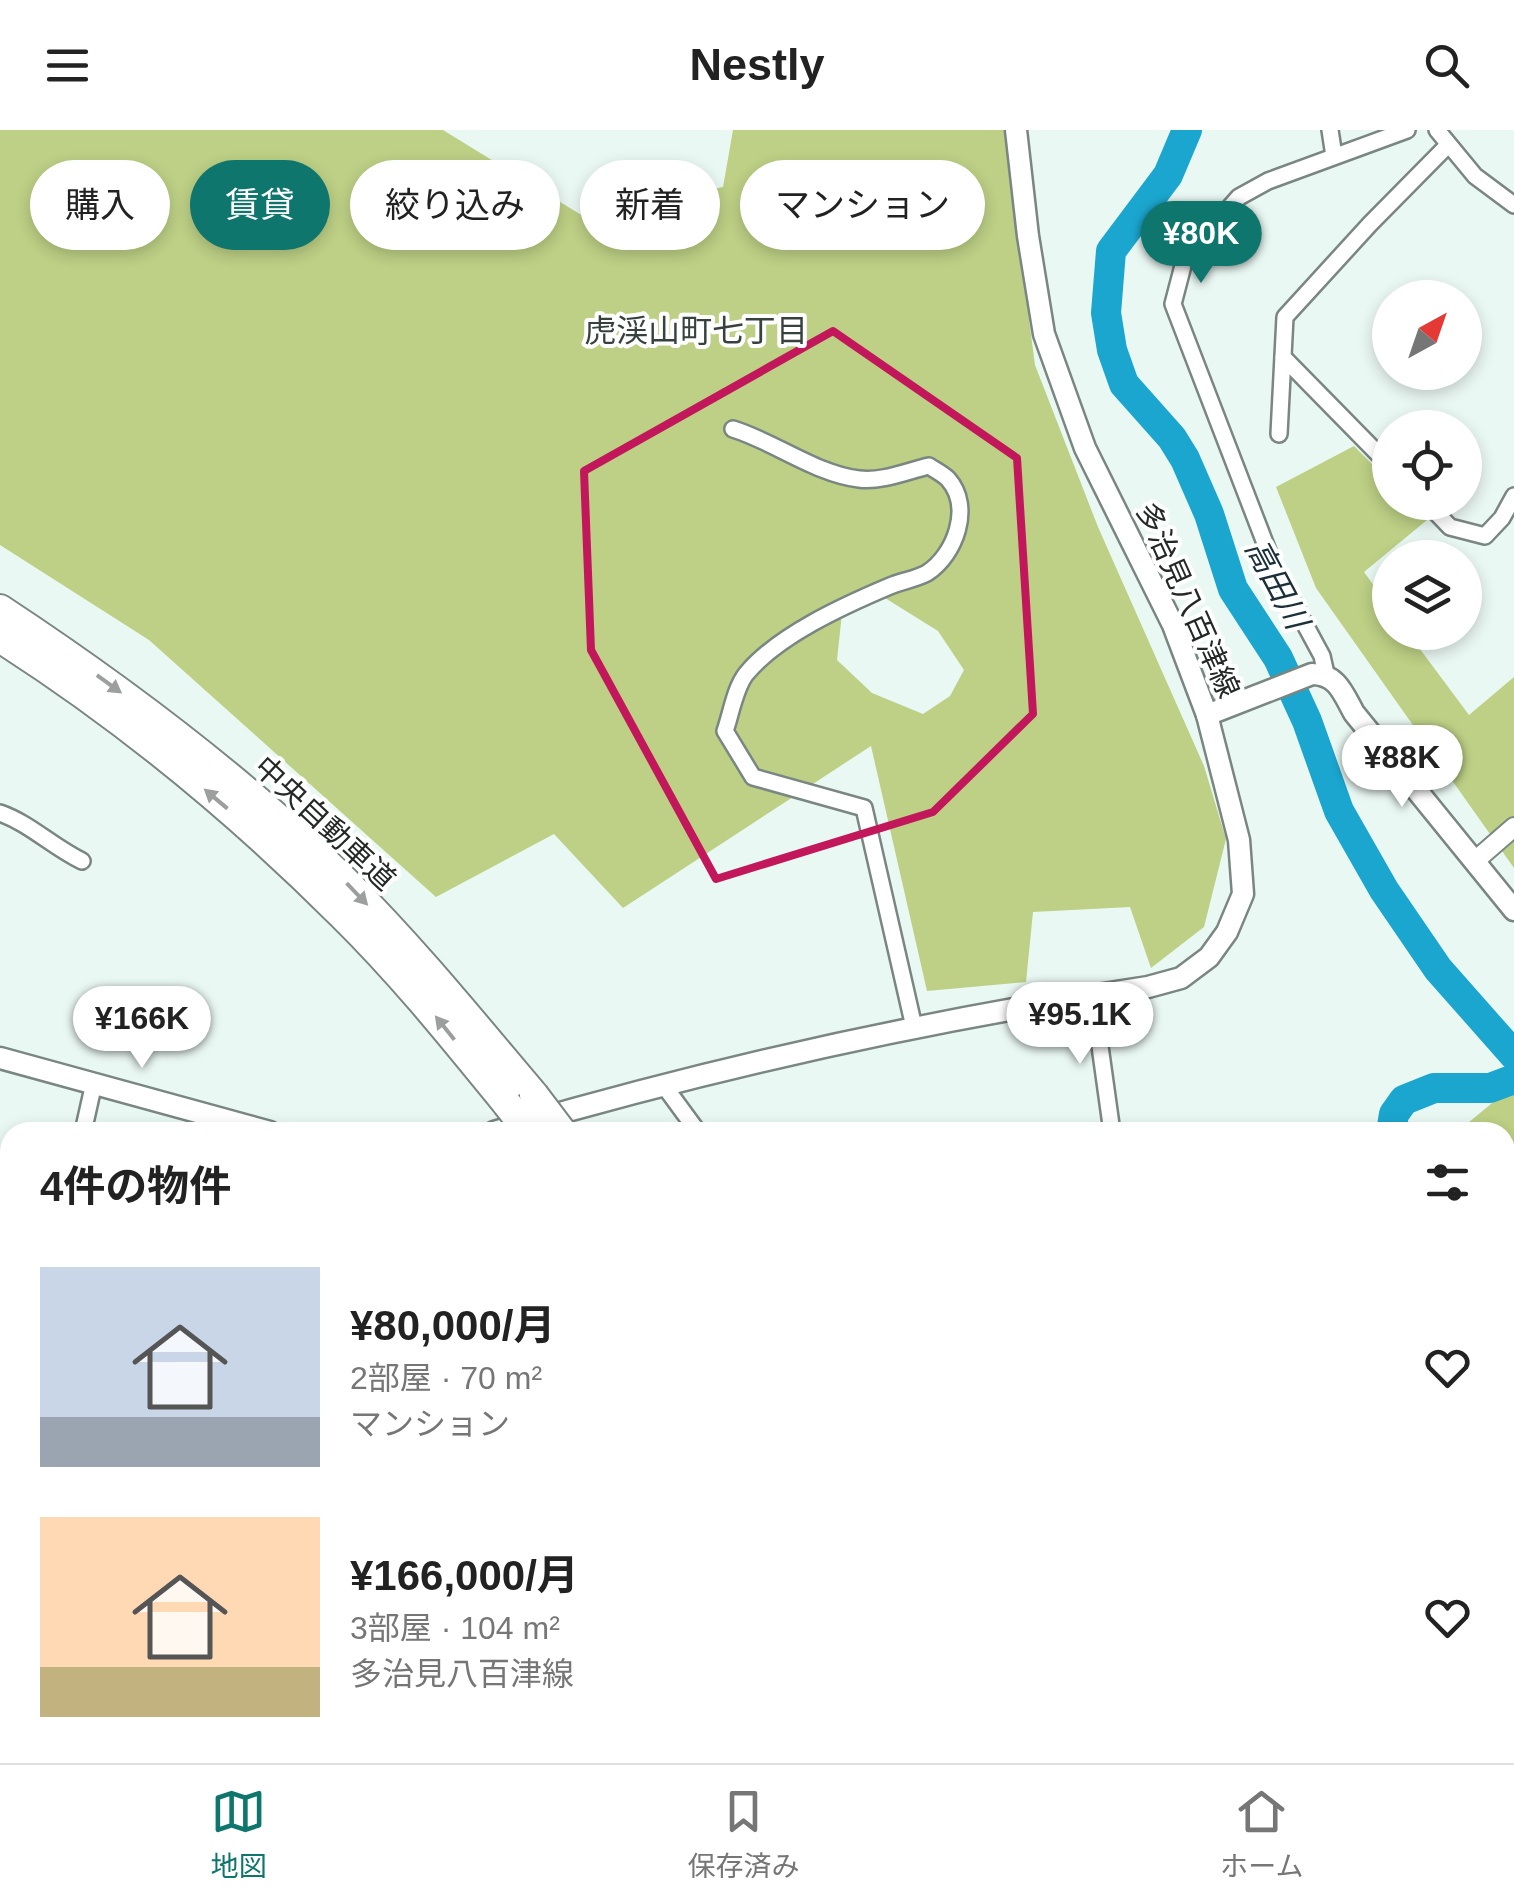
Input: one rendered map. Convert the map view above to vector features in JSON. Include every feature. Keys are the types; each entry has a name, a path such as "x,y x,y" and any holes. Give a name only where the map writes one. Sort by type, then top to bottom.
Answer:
{"highway":[{"path":"0,600 56,646"},
{"name":"中央自動車道","path":"0,609 184,740 322,860 396,934 520,1100 526,1122"},
{"name":"中央自動車道","path":"0,638 164,756 287,861 520,1100 549,1122"}],"main road":[{"name":"多治見八百津線","path":"529,1122 914,1027 1148,988 1181,978 1209,957 1226,932 1243,894 1239,840 1207,715 1173,625 1085,448 1044,334 1016,130"},
{"path":"1207,715 1319,674 1338,685 1354,713 1514,910"},
{"path":"0,1058 233,1122"}],"street":[{"path":"1330,130 1334,156"},
{"path":"1319,674 1322,656 1275,569 1173,304 1185,258 1239,197 1268,182 1407,130"},
{"path":"1437,130 1475,176 1514,205"},
{"path":"1279,434 1285,318 1447,146"},
{"path":"1283,357 1372,448"},
{"path":"734,429 765,438 819,468 860,479 929,466 949,480 956,496 960,526 951,549 927,573 818,621 776,647 744,676 725,732 753,777 864,808 914,1027"},
{"path":"1443,520 1450,527 1484,536 1502,518 1514,496"},
{"path":"0,813 82,861"},
{"path":"1476,860 1514,827"},
{"path":"1093,996 1111,1122"},
{"path":"85,1122 94,1084"},
{"path":"666,1086 691,1122"}],"highlighted area":[{"path":"833,331 1017,458 1033,714 933,812 716,879 591,650 584,471"}],"green space":[{"path":"0,130 443,130 492,160 350,160 350,250 560,250 560,202 580,214 580,250 720,250 720,188 733,130 1004,130 1035,365 1098,527 1204,766 1226,839 1204,927 1151,968 1130,907 1033,912 1026,982 927,991 871,746 623,908 554,834 436,897 149,640 0,545","holes":["885,598 938,631 964,670 950,696 923,714 872,693 837,660 842,613"]},
{"path":"1354,446 1372,464 1372,520 1427,520 1403,540 1372,540 1372,565 1364,572 1372,583 1372,650 1421,650 1469,715 1514,677 1514,868 1316,588 1276,487"},
{"path":"1514,1085 1514,1122 1469,1122"}],"waterway":[{"name":"高田川","path":"1187,130 1168,175 1111,251 1106,313 1112,350 1124,384 1172,438 1185,459 1209,514 1233,589 1278,658 1307,721 1339,811 1384,890 1438,969 1514,1055"},
{"name":"高田川","path":"1393,1122 1404,1100 1434,1088 1490,1088 1514,1079"}],"district":[{"name":"虎渓山町七丁目","path":"696,331"}]}
